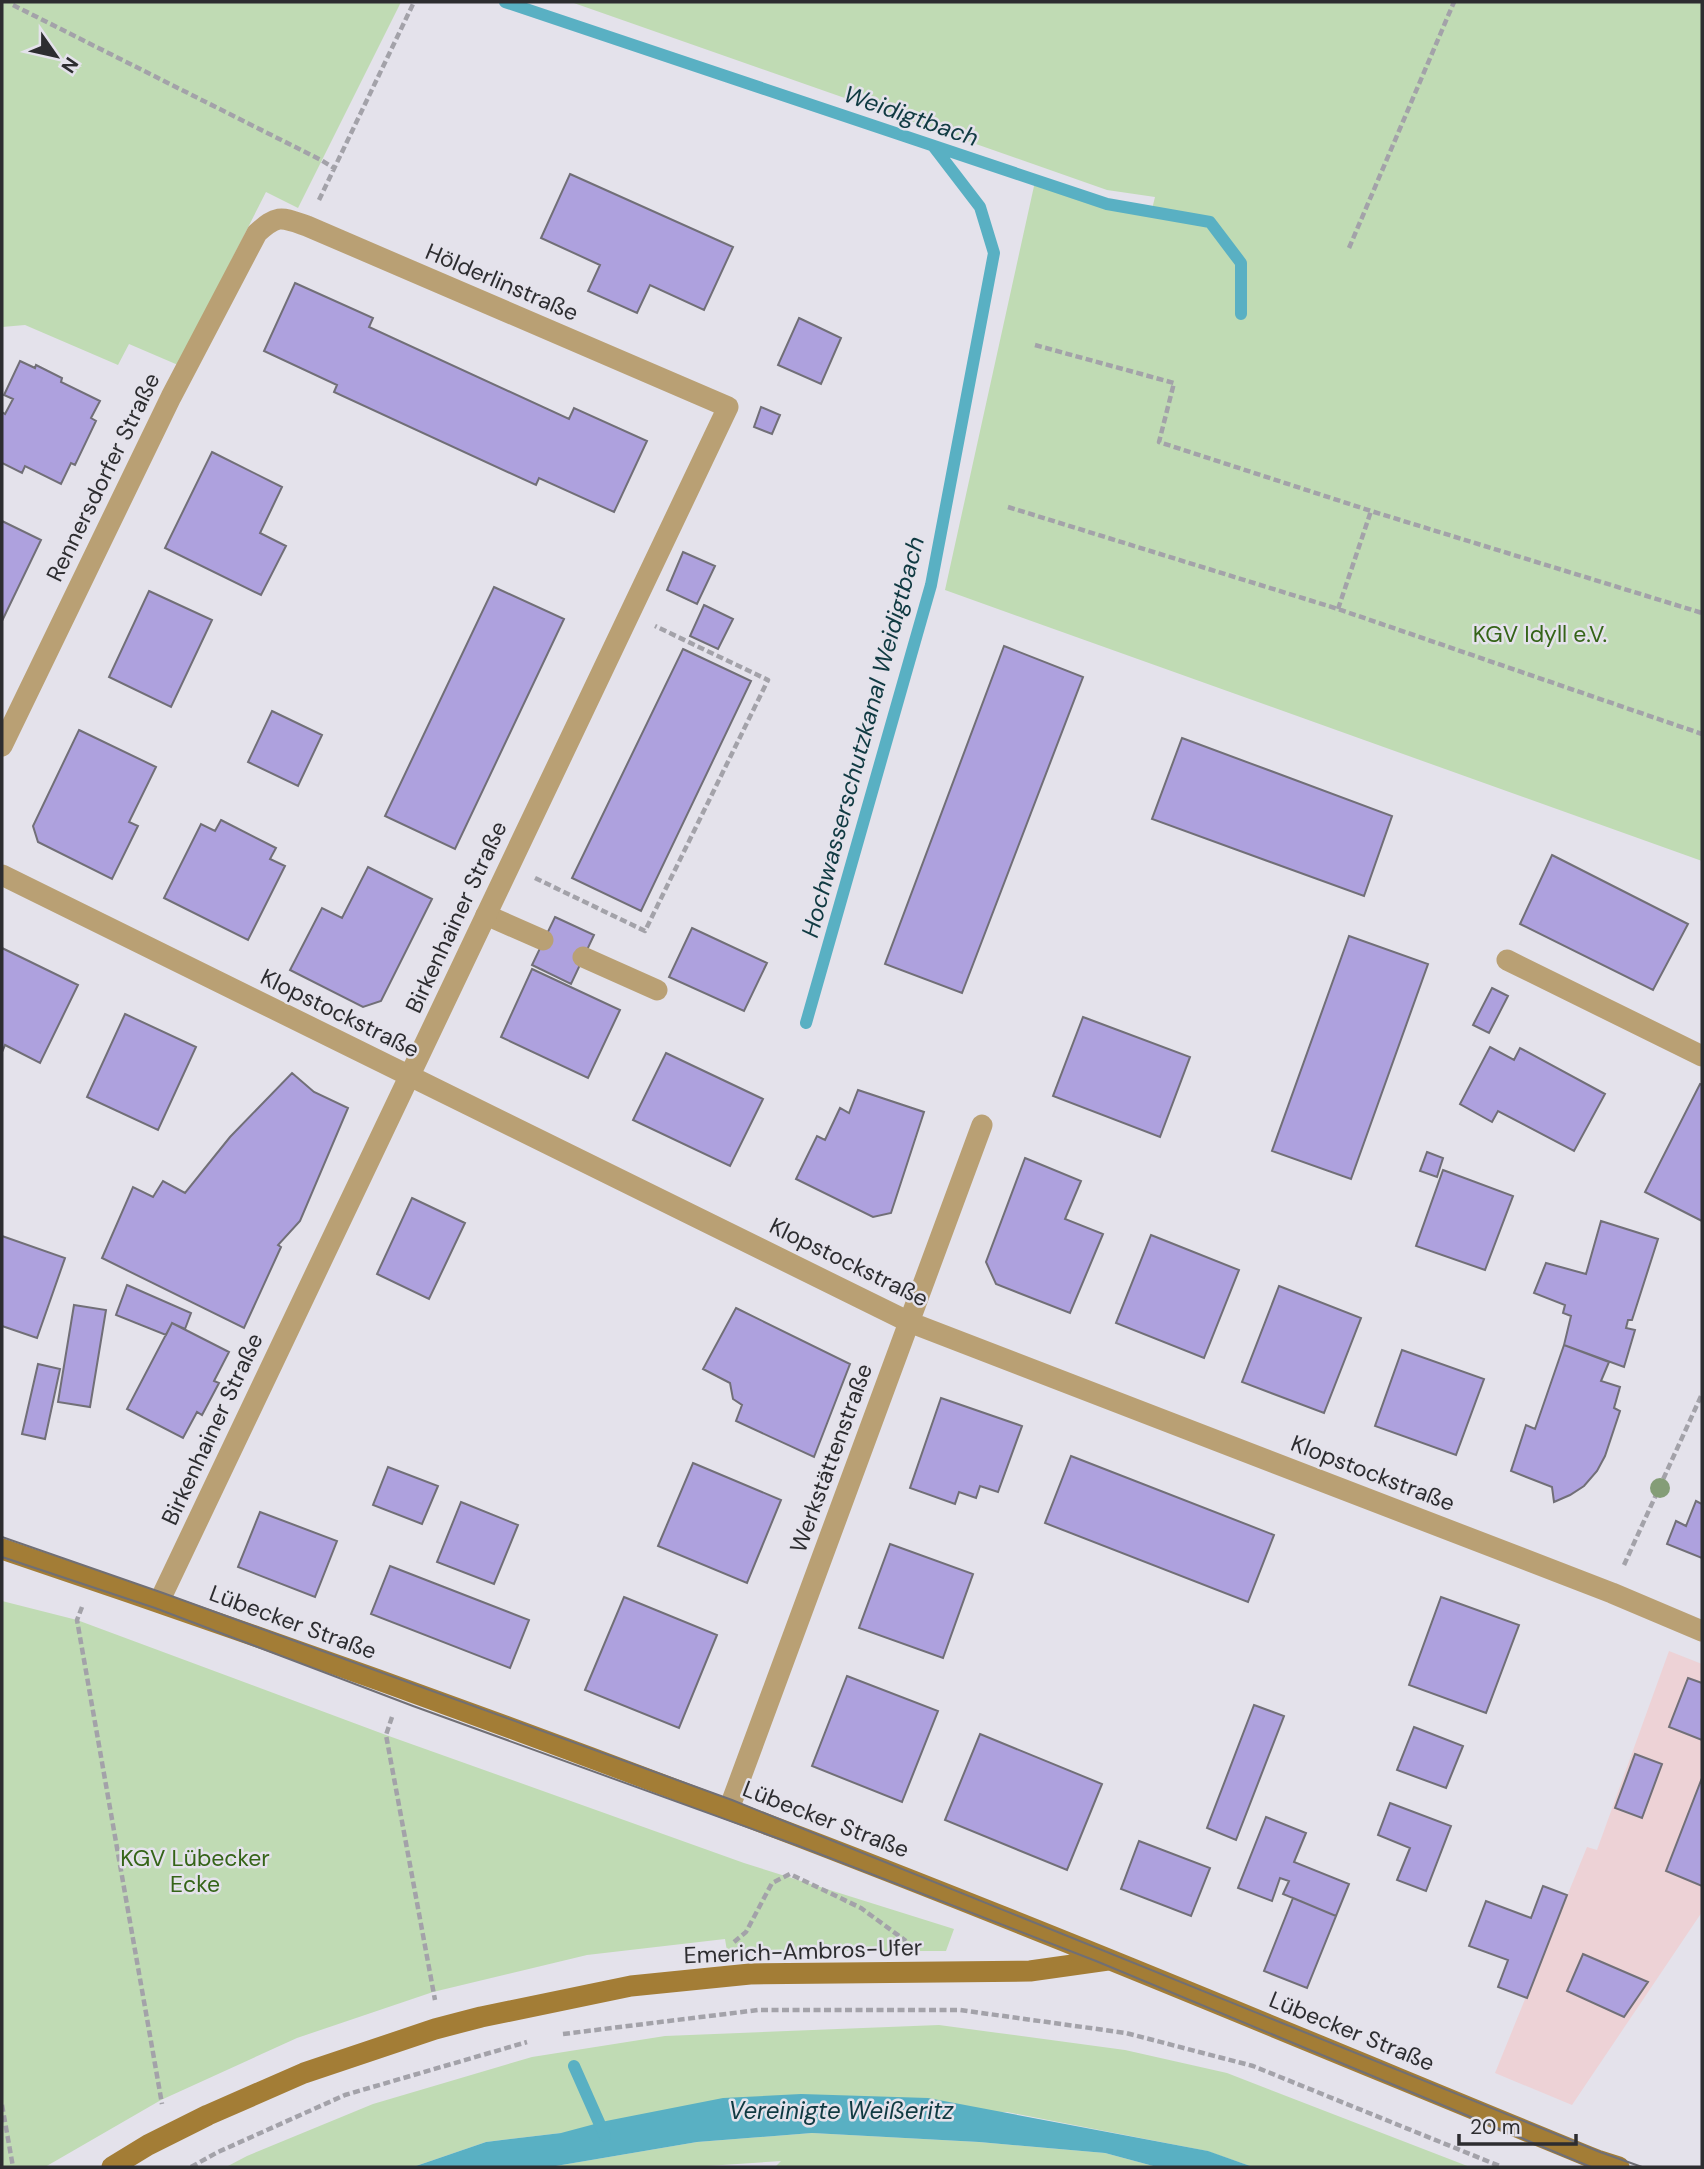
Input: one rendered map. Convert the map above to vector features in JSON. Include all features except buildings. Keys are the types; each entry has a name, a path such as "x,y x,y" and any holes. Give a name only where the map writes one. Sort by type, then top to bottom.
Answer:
{"main road":[{"name":"Lübecker Straße","path":"2,1549 159,1602 729,1809 1619,2167"},
{"name":"Emerich-Ambros-Ufer","path":"111,2167 208,2115 304,2073 481,2017 631,1986 750,1974 1030,1971 1110,1960"}],"street":[{"name":"Hölderlinstraße","path":"257,233 271,220 286,219 306,226 728,407"},
{"name":"Rennersdorfer Straße","path":"2,746 171,397 257,233"},
{"name":"Birkenhainer Straße","path":"159,1602 728,407"},
{"name":"Klopstockstraße","path":"2,875 909,1322 1612,1593 1702,1631"},
{"path":"486,915 543,940"},
{"path":"583,957 657,990"},
{"path":"1507,960 1702,1056"},
{"name":"Werkstättenstraße","path":"729,1809 982,1125"}],"path":[{"path":"306,226 414,2"},
{"path":"1349,248 1454,2"},
{"path":"13,5 334,168"},
{"path":"1035,345 1174,383 1159,442 1371,511 1702,613"},
{"path":"1008,507 1338,609 1702,734"},
{"path":"1338,609 1371,511"},
{"path":"509,866 645,931 768,680 629,614"},
{"path":"1612,1593 1702,1394"},
{"path":"92,1580 77,1620 160,2100 174,2132"},
{"path":"402,1689 386,1735 442,2028"},
{"path":"726,1945 736,1942 746,1932 772,1883 790,1874 861,1908 917,1949 961,2010"},
{"path":"559,2035 758,2010 961,2010 1126,2033 1253,2066 1502,2167"},
{"path":"191,2167 218,2152 345,2095 532,2040"},
{"path":"2,2105 13,2167"}],"shaded area":[{"path":"1669,1651 1702,1664 1702,1912 1572,2105 1495,2073 1587,1847 1597,1850"}],"green space":[{"path":"2,2 401,2 298,208 266,192 178,365 129,344 118,365 25,325 2,327"},
{"name":"KGV Idyll e.V.","path":"571,2 1702,2 1702,861 945,590 1036,177 1113,202 1152,209 1155,197 1107,190"},
{"name":"KGV Lübecker Ecke","path":"2,1601 77,1620 386,1735 744,1863 954,1929 946,1951 727,1951 725,1939 587,1955 433,1992 297,2038 161,2100 45,2167 2,2167"},
{"path":"939,2025 1125,2050 1227,2073 1470,2167 1253,2167 1207,2151 1007,2112 561,2133 486,2142 413,2167 226,2167 373,2104 532,2057 665,2036"},
{"path":"812,2133 979,2142 1105,2153 1157,2167 775,2167 781,2161 692,2167 550,2167 697,2142"}],"water":[{"name":"Vereinigte Weißeritz","path":"801,2094 928,2098 1208,2151 1253,2167 1157,2167 1105,2153 979,2142 812,2133 697,2142 550,2167 413,2167 486,2142 561,2133 606,2121 723,2098"}],"waterway":[{"name":"Weidigtbach","path":"505,2 1107,204 1210,222 1241,263 1241,314"},
{"name":"Hochwasserschutzkanal Weidigtbach","path":"806,1023 931,585 994,253 980,207 934,147"},
{"name":"Hochwasserschutzkanal Weidigtbach","path":"574,2066 605,2136"}],"tram line":[{"path":"2,1537 732,1800 1642,2167"},
{"path":"2,1557 155,1608 413,1706 799,1846 1096,1961 1591,2167"}]}
